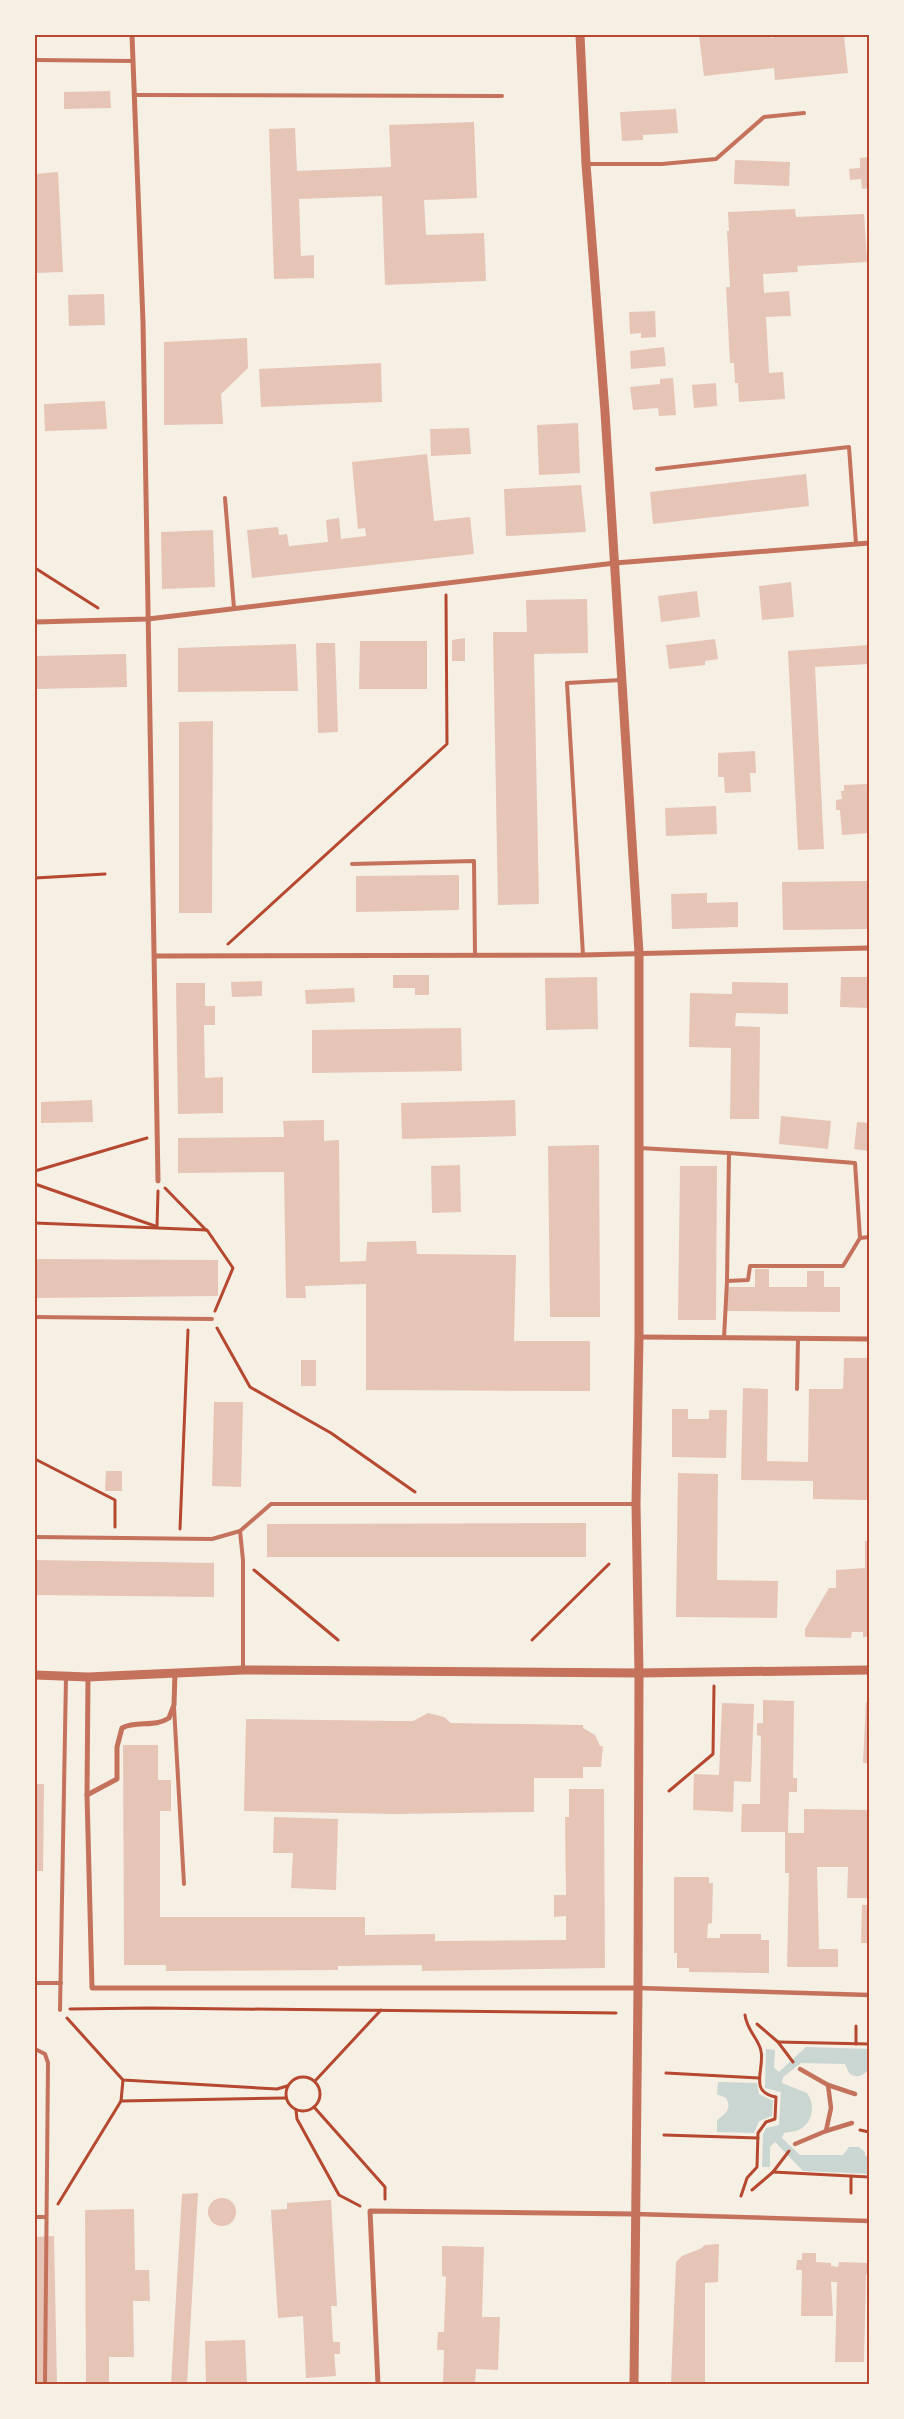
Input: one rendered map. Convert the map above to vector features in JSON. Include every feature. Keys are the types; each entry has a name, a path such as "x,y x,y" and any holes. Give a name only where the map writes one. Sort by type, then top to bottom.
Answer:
{"street":[{"path":"132,35 143,322 158,1181"},
{"path":"580,35 586,164 623,680 639,953 639,1337 636,1504 638,1988 634,2384"},
{"path":"35,622 148,619 614,563 869,542"},
{"path":"155,956 583,955 869,948"},
{"path":"639,1337 869,1339"},
{"path":"35,1675 88,1677 243,1670 638,1673 869,1670"},
{"path":"87,1795 116,1779 117,1747 122,1728 129,1724 162,1723 169,1718 174,1705 175,1672"},
{"path":"88,1677 87,1795 92,1988 638,1988 869,1995"},
{"path":"800,2069 828,2085 855,2094"},
{"path":"826,2130 831,2108 828,2085"},
{"path":"795,2144 826,2130 852,2123"},
{"path":"378,2384 370,2212 635,2214 869,2222"}],"lane":[{"path":"35,60 133,61"},
{"path":"135,95 502,96"},
{"path":"586,164 662,164 716,159 764,117 804,113"},
{"path":"657,469 849,446 856,544"},
{"path":"225,498 234,608"},
{"path":"583,955 567,683 623,680"},
{"path":"352,864 474,862 475,955"},
{"path":"639,1148 856,1163 860,1238 843,1266 750,1266 748,1280 727,1281"},
{"path":"724,1338 730,1153"},
{"path":"860,1238 869,1237"},
{"path":"35,1317 212,1319"},
{"path":"797,1389 798,1339"},
{"path":"35,1537 212,1540 240,1531 272,1504 636,1504"},
{"path":"240,1531 243,1560 243,1670"},
{"path":"60,2010 66,1675"},
{"path":"174,1705 184,1884"},
{"path":"35,1983 61,1983"},
{"path":"35,2050 45,2054 48,2063 45,2217 45,2384"},
{"path":"35,2217 45,2217"}],"path":[{"path":"35,568 116,620"},
{"path":"227,944 447,744 446,583"},
{"path":"35,878 105,874"},
{"path":"35,1171 157,1135"},
{"path":"158,1181 158,1228"},
{"path":"158,1181 207,1230 233,1268 212,1319 250,1387 331,1433 432,1504"},
{"path":"35,1184 158,1228"},
{"path":"35,1224 207,1230"},
{"path":"179,1539 189,1319"},
{"path":"35,1459 115,1500 115,1538"},
{"path":"243,1560 338,1640"},
{"path":"532,1640 609,1564"},
{"path":"669,1790 712,1754 714,1685"},
{"path":"60,2010 160,2008 616,2013"},
{"path":"60,2010 123,2080 278,2088 287,2086 296,2078 303,2076 314,2081 320,2091 318,2102 314,2107 306,2111 296,2110 289,2105 286,2098 287,2086"},
{"path":"314,2081 381,2010"},
{"path":"741,2196 747,2178 757,2166 758,2138 761,2126 775,2119 776,2097 765,2094 761,2089 762,2050 746,2024 745,2015"},
{"path":"757,2024 778,2042 790,2059"},
{"path":"856,2026 856,2044"},
{"path":"778,2042 869,2044"},
{"path":"666,2073 760,2078"},
{"path":"45,2217 61,2201 121,2102 123,2080"},
{"path":"121,2102 286,2098"},
{"path":"314,2107 385,2187 385,2212"},
{"path":"296,2110 297,2119 339,2194 370,2212"},
{"path":"664,2135 758,2138"},
{"path":"752,2190 773,2172 786,2154"},
{"path":"773,2172 869,2177"},
{"path":"851,2193 852,2176"}],"shaded area":[{"path":"806,2047 869,2049 869,2069 862,2075 857,2076 849,2073 845,2064 801,2063 783,2077 782,2083 807,2093 812,2109 809,2120 802,2128 784,2133 782,2138 800,2155 843,2155 849,2147 859,2147 865,2152 865,2156 869,2156 869,2174 803,2171 775,2142 770,2147 770,2167 762,2167 763,2134 766,2128 779,2125 781,2092 765,2088 766,2049 775,2050 774,2068 779,2072"},
{"path":"718,2082 757,2083 759,2094 773,2101 772,2116 759,2121 754,2133 717,2132 717,2120 728,2108 726,2098 717,2094"}],"building":[{"path":"699,35 770,35 771,38 782,35 844,36 848,73 775,80 774,68 704,76"},
{"path":"110,91 111,108 64,109 64,92"},
{"path":"676,109 678,133 643,135 643,140 622,141 620,112"},
{"path":"474,122 477,198 424,200 426,235 484,233 486,281 385,285 382,196 299,199 301,256 314,255 314,278 274,279 269,129 295,128 297,171 391,167 389,125"},
{"path":"869,157 869,188 862,189 861,179 850,180 849,169 860,168 860,158"},
{"path":"735,160 790,162 789,186 734,184"},
{"path":"58,172 63,272 35,273 35,174"},
{"path":"795,209 796,217 864,214 867,262 797,266 798,272 763,274 764,293 789,291 791,316 766,317 769,373 783,372 785,399 739,402 738,383 735,383 734,363 730,363 726,287 730,287 727,231 729,231 728,212"},
{"path":"104,294 105,325 69,326 68,295"},
{"path":"655,311 656,337 641,338 641,333 630,334 629,312"},
{"path":"247,338 248,368 221,394 223,424 164,425 164,342"},
{"path":"664,347 666,366 631,369 630,351"},
{"path":"381,363 382,402 261,407 259,369"},
{"path":"673,378 676,415 659,416 658,408 633,410 630,387 660,384 660,379"},
{"path":"716,383 717,406 694,408 692,385"},
{"path":"105,401 107,429 45,431 44,404"},
{"path":"578,423 580,473 539,475 537,425"},
{"path":"469,428 471,454 431,456 430,429"},
{"path":"427,454 434,521 470,517 474,554 252,578 247,530 278,527 279,535 287,534 289,546 328,542 326,520 339,518 341,539 366,536 365,528 358,529 352,462"},
{"path":"806,474 809,506 653,524 650,492"},
{"path":"581,485 586,532 506,536 504,489"},
{"path":"213,530 215,587 162,589 161,532"},
{"path":"791,582 794,617 762,620 759,586"},
{"path":"697,591 700,617 661,622 658,596"},
{"path":"587,599 588,653 534,654 539,904 498,905 493,632 527,632 526,600"},
{"path":"465,638 465,661 452,661 452,640"},
{"path":"715,639 718,659 705,661 705,665 669,669 666,645"},
{"path":"360,641 427,641 427,689 359,689"},
{"path":"316,643 335,643 338,732 318,733"},
{"path":"296,644 298,691 178,692 178,648"},
{"path":"869,645 869,664 815,667 824,849 798,850 788,651"},
{"path":"126,654 127,687 35,689 35,656"},
{"path":"213,721 212,913 179,913 179,722"},
{"path":"755,751 756,773 750,773 751,792 725,793 724,777 718,777 718,753"},
{"path":"869,784 869,833 842,835 840,810 836,810 836,800 842,799 841,791 844,791 844,785"},
{"path":"716,806 717,834 666,836 665,808"},
{"path":"459,875 459,910 356,912 356,876"},
{"path":"869,881 869,929 783,930 782,882"},
{"path":"707,893 707,903 738,902 738,927 672,929 671,894"},
{"path":"393,975 429,975 429,995 415,995 415,988 393,988"},
{"path":"597,977 598,1029 546,1030 545,978"},
{"path":"841,977 869,977 869,1008 840,1007"},
{"path":"262,981 262,996 232,997 231,982"},
{"path":"732,982 788,983 788,1014 736,1013 735,1026 760,1027 759,1119 730,1119 731,1048 689,1047 690,993 732,994"},
{"path":"176,983 205,983 205,1006 215,1006 215,1025 204,1025 205,1078 223,1077 223,1113 178,1114"},
{"path":"354,988 355,1002 306,1004 305,990"},
{"path":"461,1028 462,1071 312,1073 312,1030"},
{"path":"92,1100 93,1122 41,1123 41,1102"},
{"path":"515,1100 516,1136 402,1139 401,1103"},
{"path":"781,1116 831,1121 828,1149 779,1144"},
{"path":"324,1120 324,1141 339,1140 340,1262 366,1261 367,1242 416,1241 417,1254 516,1255 514,1341 590,1341 590,1391 366,1390 366,1284 305,1286 306,1298 286,1298 284,1172 178,1173 178,1138 284,1137 283,1121"},
{"path":"857,1122 869,1123 869,1151 854,1149"},
{"path":"599,1145 600,1317 550,1317 548,1146"},
{"path":"460,1165 461,1212 432,1213 431,1166"},
{"path":"680,1166 717,1166 716,1320 678,1320"},
{"path":"35,1259 218,1260 218,1296 35,1298"},
{"path":"755,1269 769,1269 769,1287 807,1287 807,1271 824,1271 824,1287 840,1287 840,1312 727,1311 728,1287 755,1287"},
{"path":"844,1358 869,1358 869,1500 813,1499 813,1481 741,1480 743,1388 768,1389 767,1461 808,1462 809,1389 843,1389"},
{"path":"301,1360 316,1360 316,1386 301,1386"},
{"path":"214,1402 243,1402 241,1487 212,1486"},
{"path":"672,1409 688,1409 688,1419 709,1419 709,1410 727,1410 726,1458 672,1457"},
{"path":"106,1471 122,1471 122,1491 105,1491"},
{"path":"678,1473 718,1474 717,1580 778,1581 777,1618 676,1617"},
{"path":"586,1523 586,1557 267,1557 267,1524"},
{"path":"865,1541 869,1541 869,1637 863,1637 863,1632 852,1632 851,1638 805,1637 805,1629 829,1588 836,1588 836,1570 865,1568"},
{"path":"35,1560 214,1563 214,1597 35,1595"},
{"path":"763,1700 794,1701 793,1778 797,1778 797,1792 789,1792 788,1833 804,1833 804,1809 869,1810 869,1898 847,1898 848,1867 817,1867 819,1949 838,1949 838,1967 787,1967 789,1873 785,1873 785,1832 741,1832 742,1804 760,1804 761,1736 757,1735 757,1723 763,1723"},
{"path":"866,1702 869,1702 869,1763 863,1763"},
{"path":"722,1703 754,1704 751,1782 734,1781 733,1812 693,1810 694,1774 719,1775"},
{"path":"428,1713 444,1717 451,1723 583,1725 583,1728 595,1735 600,1746 603,1746 601,1767 583,1767 583,1778 534,1778 534,1812 394,1814 244,1811 246,1719 413,1721"},
{"path":"123,1745 158,1745 158,1780 171,1780 171,1811 160,1811 160,1917 365,1917 365,1935 435,1934 435,1941 566,1940 566,1916 554,1917 554,1895 566,1895 565,1817 569,1817 569,1789 604,1789 605,1968 422,1971 422,1965 338,1966 338,1970 166,1971 166,1965 124,1965"},
{"path":"35,1784 44,1784 43,1871 35,1871"},
{"path":"274,1817 338,1819 336,1890 291,1888 293,1853 273,1853"},
{"path":"674,1877 709,1877 709,1883 713,1883 712,1923 708,1924 707,1938 720,1938 720,1934 761,1934 761,1940 769,1940 769,1973 689,1972 689,1968 677,1968 677,1953 674,1953"},
{"path":"862,1905 869,1905 869,1943 861,1943"},
{"path":"198,2193 187,2384 171,2384 182,2194"},
{"path":"222,2198 232,2202 236,2212 232,2222 222,2226 212,2222 208,2212 212,2202"},
{"path":"331,2200 337,2306 331,2306 333,2342 340,2342 340,2354 334,2354 336,2376 306,2378 303,2316 278,2318 271,2210 287,2209 287,2203"},
{"path":"134,2209 135,2270 149,2270 150,2301 133,2301 134,2357 109,2357 109,2384 86,2384 85,2210"},
{"path":"54,2236 57,2384 35,2384 35,2237"},
{"path":"719,2244 718,2282 705,2283 705,2384 671,2384 676,2262 682,2256 705,2245"},
{"path":"442,2246 484,2247 482,2317 500,2317 498,2370 476,2369 475,2384 443,2384 444,2350 437,2350 438,2332 444,2332 446,2277 442,2276"},
{"path":"802,2253 816,2253 816,2262 831,2263 831,2266 838,2267 839,2262 869,2263 869,2274 866,2274 864,2362 835,2362 837,2282 831,2282 833,2316 801,2316 802,2270 796,2270 797,2260 802,2260"},
{"path":"245,2340 247,2384 206,2384 205,2341"}]}
